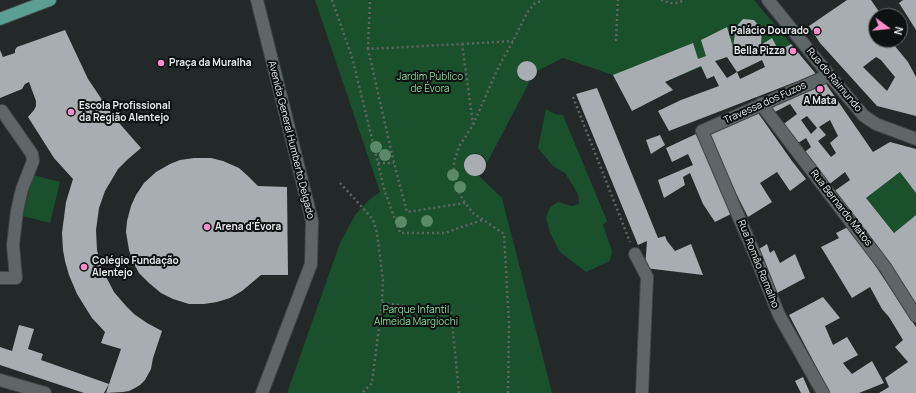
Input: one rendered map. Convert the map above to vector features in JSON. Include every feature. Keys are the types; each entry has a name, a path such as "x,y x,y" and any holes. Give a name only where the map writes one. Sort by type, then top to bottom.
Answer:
{"main road":[{"path":"0,19 50,0"}],"street":[{"name":"Avenida General Humberto Delgado","path":"257,0 312,221 311,264 262,393"},
{"name":"Rua do Raimundo","path":"768,0 864,116 876,124 916,139"},
{"name":"Travessa dos Fuzos","path":"702,130 829,75"},
{"name":"Rua Bernardo Matos","path":"761,104 885,267 916,316"},
{"path":"0,112 2,111 32,154 33,161 22,188 17,211 13,245 16,278 0,278"},
{"name":"Rua Romão Ramalho","path":"702,130 779,315 823,393"},
{"path":"635,254 647,277 642,393"},
{"path":"0,380 17,389 45,393"}],"path":[{"path":"332,0 352,57 385,192 400,233 445,232 483,220"},
{"path":"370,0 368,49 394,163 407,212 464,203"},
{"path":"532,0 534,4"},
{"path":"508,393 509,324 504,234 473,213 464,203 459,193 454,173 454,161 460,145 473,125 498,68 527,13 534,4 543,0"},
{"path":"616,41 618,0"},
{"path":"661,0 670,3 677,3 685,0"},
{"path":"368,49 513,41"},
{"path":"462,44 473,125"},
{"path":"572,97 635,254"},
{"path":"378,163 394,163"},
{"path":"340,183 366,211 372,220 377,234 383,280 382,303 372,383 362,393"},
{"path":"382,303 451,311 459,393"}],"green space":[{"name":"Jardim Público de Évora","path":"315,0 754,0 791,44 737,72 727,57 625,97 613,75 563,58 537,71 535,65 529,61 523,62 518,67 518,76 523,81 530,81 487,163 483,156 476,153 470,155 465,160 464,167 468,174 479,176 502,198 552,393 287,393 340,243 355,215 369,200 380,192"},
{"path":"546,109 555,114 563,115 607,221 603,225 612,251 610,261 586,272 560,252 550,233 546,218 550,207 558,202 572,206 579,204 578,194 565,173 553,166 538,148"},
{"path":"900,172 916,193 916,215 894,233 866,198"},
{"path":"33,175 60,182 50,223 23,216"}],"building":[{"path":"847,0 871,0 876,8 868,8 868,48 897,48 908,62 916,77 916,116 877,106 820,43 809,26","holes":["876,57 881,60 895,77 887,91 863,67"]},
{"path":"903,0 916,0 916,30 908,17 908,8 902,8 899,3"},
{"path":"743,19 754,20 762,30 761,45 772,38 779,51 791,44 816,74 669,131 658,111 681,100 719,86 714,76 707,79 701,66 665,82 673,90 632,111 613,75 693,43 698,59 706,56 701,40 727,27 733,47 736,27","holes":["727,57 737,72 727,78 715,61","762,60 765,67 740,79 737,72"]},
{"path":"65,30 88,79 113,116 141,148 118,169 105,191 99,208 96,230 97,250 100,262 114,292 134,314 162,331 151,369 145,380 140,385 129,391 106,393 121,349 101,343 105,332 92,318 77,294 65,261 62,233 66,202 73,179 54,158 28,117 36,106 36,101 29,82 25,84 22,89 0,98 0,50 3,57 15,53 17,47"},
{"path":"527,61 534,64 537,71 534,78 527,81 520,78 517,71 520,64"},
{"path":"824,81 873,152 890,142 916,149 916,193 900,172 866,198 894,233 916,215 916,313 833,192 850,180 845,172 827,186 801,155 811,147 806,138 795,145 781,126 797,114 790,104 771,114 764,105","holes":["807,116 817,128 811,134 801,120","830,120 838,136 830,143 836,153 831,157 818,141 826,135 819,127"]},
{"path":"597,88 658,238 665,236 675,251 691,244 703,275 645,268 647,241 638,245 576,94"},
{"path":"756,110 806,179 790,191 777,172 760,183 772,202 748,217 706,134"},
{"path":"696,134 733,213 715,222 703,204 690,173 683,177 685,185 664,198 658,180 693,165 688,154 672,162 666,148"},
{"path":"660,135 665,145 651,154 646,140"},
{"path":"475,154 483,157 486,165 483,173 475,176 467,173 464,165 467,157"},
{"name":"Arena d'Évora","path":"211,158 223,161 239,168 258,186 287,187 288,275 261,275 242,291 230,298 204,304 189,304 161,293 139,273 129,250 126,232 131,206 136,195 144,183 156,172 180,160"},
{"path":"848,227 916,327 916,393 879,393 889,387 885,378 908,362 895,347 903,340 889,317 882,309 870,287 852,298 821,247 839,238 836,233"},
{"path":"767,244 770,253 774,250 780,263 795,254 805,278 777,293 760,259 759,249"},
{"path":"823,297 840,318 825,326 833,345 847,337 858,355 843,363 852,374 872,361 884,383 859,393 830,393 789,315"},
{"path":"19,325 34,329 28,349 43,354 41,360 109,384 104,393 84,393 0,365 0,347 12,351"},
{"path":"803,377 810,393 801,393 795,381"}],"place":[{"name":"Palácio Dourado","path":"817,31"},
{"name":"Bella Pizza","path":"793,51"},
{"name":"Praça da Muralha","path":"161,63"},
{"name":"A Mata","path":"820,89"},
{"name":"Escola Profissional da Região Alentejo","path":"71,112"},
{"name":"Arena d'Évora","path":"207,227"},
{"name":"Colégio Fundação Alentejo","path":"84,267"}],"park label":[{"name":"Parque Infantil Almeida Margiochi","path":"416,316"}]}
